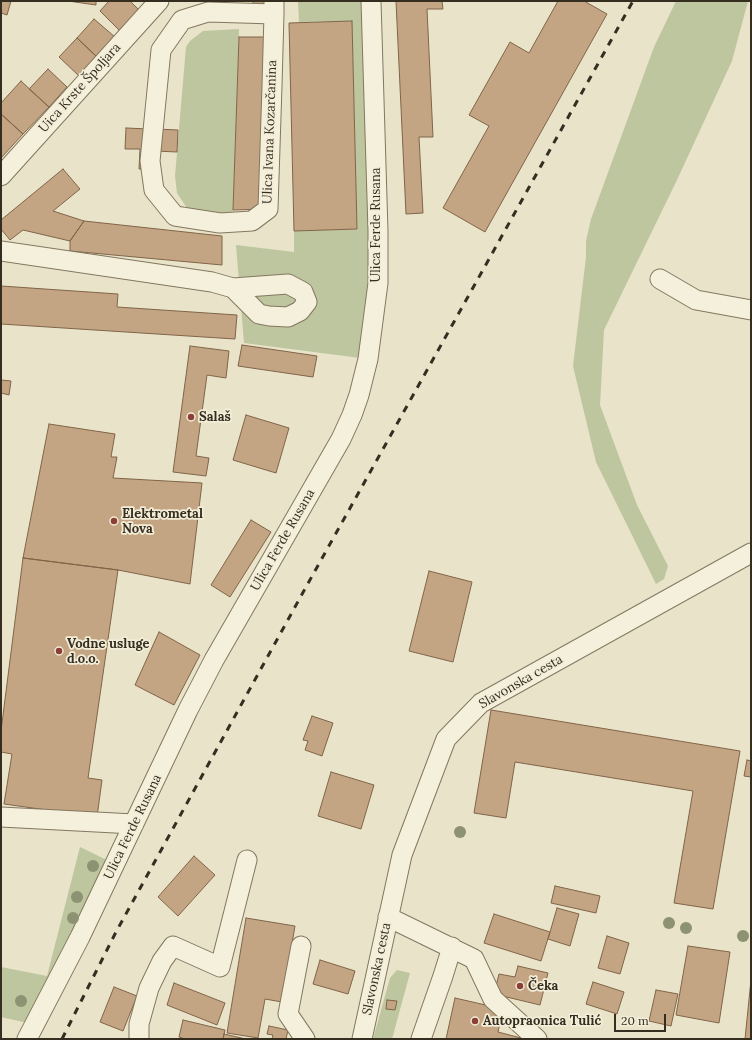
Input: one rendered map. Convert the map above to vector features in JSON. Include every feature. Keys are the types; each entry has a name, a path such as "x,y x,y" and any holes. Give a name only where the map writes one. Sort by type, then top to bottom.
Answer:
{"street":[{"name":"Uica Krste Špoljara","path":"1,176 159,1"},
{"name":"Ulica Ferde Rusana","path":"27,1039 80,936 188,710 214,660 341,439 359,395 368,359 378,283 378,232 371,1"},
{"name":"Ulica Ivana Kozarčanina","path":"274,7 268,209 252,221 220,223 175,216 154,190 150,162 161,50 182,20 208,12 274,7"},
{"path":"1,251 212,282 233,288"},
{"path":"660,279 696,300 751,310"},
{"name":"Slavonska cesta","path":"362,1039 402,855 446,738 481,703 751,553"},
{"path":"1,817 134,824"},
{"path":"139,1039 139,1024 149,988 162,961 173,946 220,967 247,860"},
{"path":"388,917 474,958 493,999 537,1039"},
{"path":"301,946 288,1014 305,1039"},
{"path":"421,1039 452,947"}],"green space":[{"path":"298,1 371,1 368,359 244,343 236,245 294,252 294,231 357,229 352,21 299,22"},
{"path":"676,1 748,1 732,61 676,182 604,330 600,405 637,505 668,566 664,579 656,584 596,462 573,366 586,257 586,241 591,219 654,47"},
{"path":"239,29 233,210 234,222 189,211 177,193 175,176 186,47 190,41 203,31"},
{"path":"80,847 115,864 37,1018 23,1022 1,1017 1,967 47,976"},
{"path":"397,970 410,973 392,1039 373,1039 390,978"}],"building":[{"path":"1,1 11,1 7,15 1,13"},
{"path":"68,1 96,1 96,5"},
{"path":"109,1 130,1 139,10 119,30 100,11"},
{"path":"253,1 269,1 269,6 253,6"},
{"path":"396,1 442,1 443,9 427,9 433,137 419,137 423,213 406,214"},
{"path":"558,1 584,1 607,14 485,232 443,208 489,126 469,115 510,42 529,53"},
{"path":"94,19 115,37 97,57 77,38"},
{"path":"352,21 357,229 294,231 289,23"},
{"path":"239,37 273,37 268,209 233,210"},
{"path":"77,38 97,57 79,76 59,57"},
{"path":"48,69 67,87 49,107 29,89"},
{"path":"21,81 49,107 23,134 1,114 1,103"},
{"path":"1,114 23,134 1,158"},
{"path":"126,128 148,129 146,169 139,169 140,149 125,149"},
{"path":"156,129 178,130 177,152 155,151"},
{"path":"63,169 80,189 53,211 84,221 70,241 23,230 10,240 1,229 1,220"},
{"path":"84,221 222,236 222,265 70,251 70,241"},
{"path":"1,286 118,294 117,307 237,315 235,339 1,324"},
{"path":"242,345 317,356 313,377 238,366"},
{"name":"Salaš","path":"190,346 229,351 226,378 207,375 196,456 209,458 206,476 173,472"},
{"path":"1,380 11,381 9,395 1,393"},
{"path":"246,415 289,428 276,473 233,460"},
{"name":"Elektrometal Nova","path":"49,424 115,434 111,457 117,457 113,478 202,483 190,584 118,570 23,558"},
{"path":"251,520 271,532 230,597 211,585"},
{"name":"Vodne usluge d.o.o.","path":"23,558 118,570 88,778 102,780 97,817 4,804 12,754 1,752 1,731"},
{"path":"429,571 472,582 453,662 409,651"},
{"path":"159,632 200,655 174,705 135,685"},
{"path":"491,710 740,751 713,909 674,903 693,791 515,762 506,818 474,813"},
{"path":"312,716 333,723 322,756 305,750 308,741 303,740"},
{"path":"747,760 751,761 751,777 744,776"},
{"path":"331,772 374,785 361,829 318,816"},
{"path":"194,856 215,875 178,916 158,897"},
{"path":"555,886 600,896 596,913 551,903"},
{"path":"557,908 579,914 570,946 548,939"},
{"path":"494,914 550,932 541,961 484,943"},
{"path":"246,918 295,926 282,1002 265,999 258,1038 227,1033"},
{"path":"607,936 629,943 620,974 598,968"},
{"path":"688,946 730,952 719,1023 676,1015"},
{"path":"320,960 355,971 348,994 313,984"},
{"name":"Čeka","path":"518,966 548,973 540,1005 494,994 499,974 515,977"},
{"path":"751,980 751,1039 745,1039"},
{"path":"593,982 624,992 617,1014 586,1004"},
{"path":"174,983 225,1003 217,1025 167,1005"},
{"path":"114,987 137,996 123,1031 100,1022"},
{"path":"656,990 678,994 671,1026 649,1021"},
{"name":"Autopraonica Tulić","path":"455,998 503,1009 498,1032 525,1039 446,1039"},
{"path":"387,1000 397,1001 395,1010 386,1009"},
{"path":"183,1020 225,1030 223,1039 185,1039 179,1037"},
{"path":"269,1026 288,1030 286,1039 272,1039 273,1035 267,1034"},
{"path":"224,1034 246,1039 223,1039"}],"railway":[{"path":"62,1039 116,932 306,587 633,1"}],"place":[{"name":"Salaš","path":"191,417"},
{"name":"Elektrometal Nova","path":"114,521"},
{"name":"Vodne usluge d.o.o.","path":"59,651"},
{"name":"Čeka","path":"520,986"},
{"name":"Autopraonica Tulić","path":"475,1021"}]}
